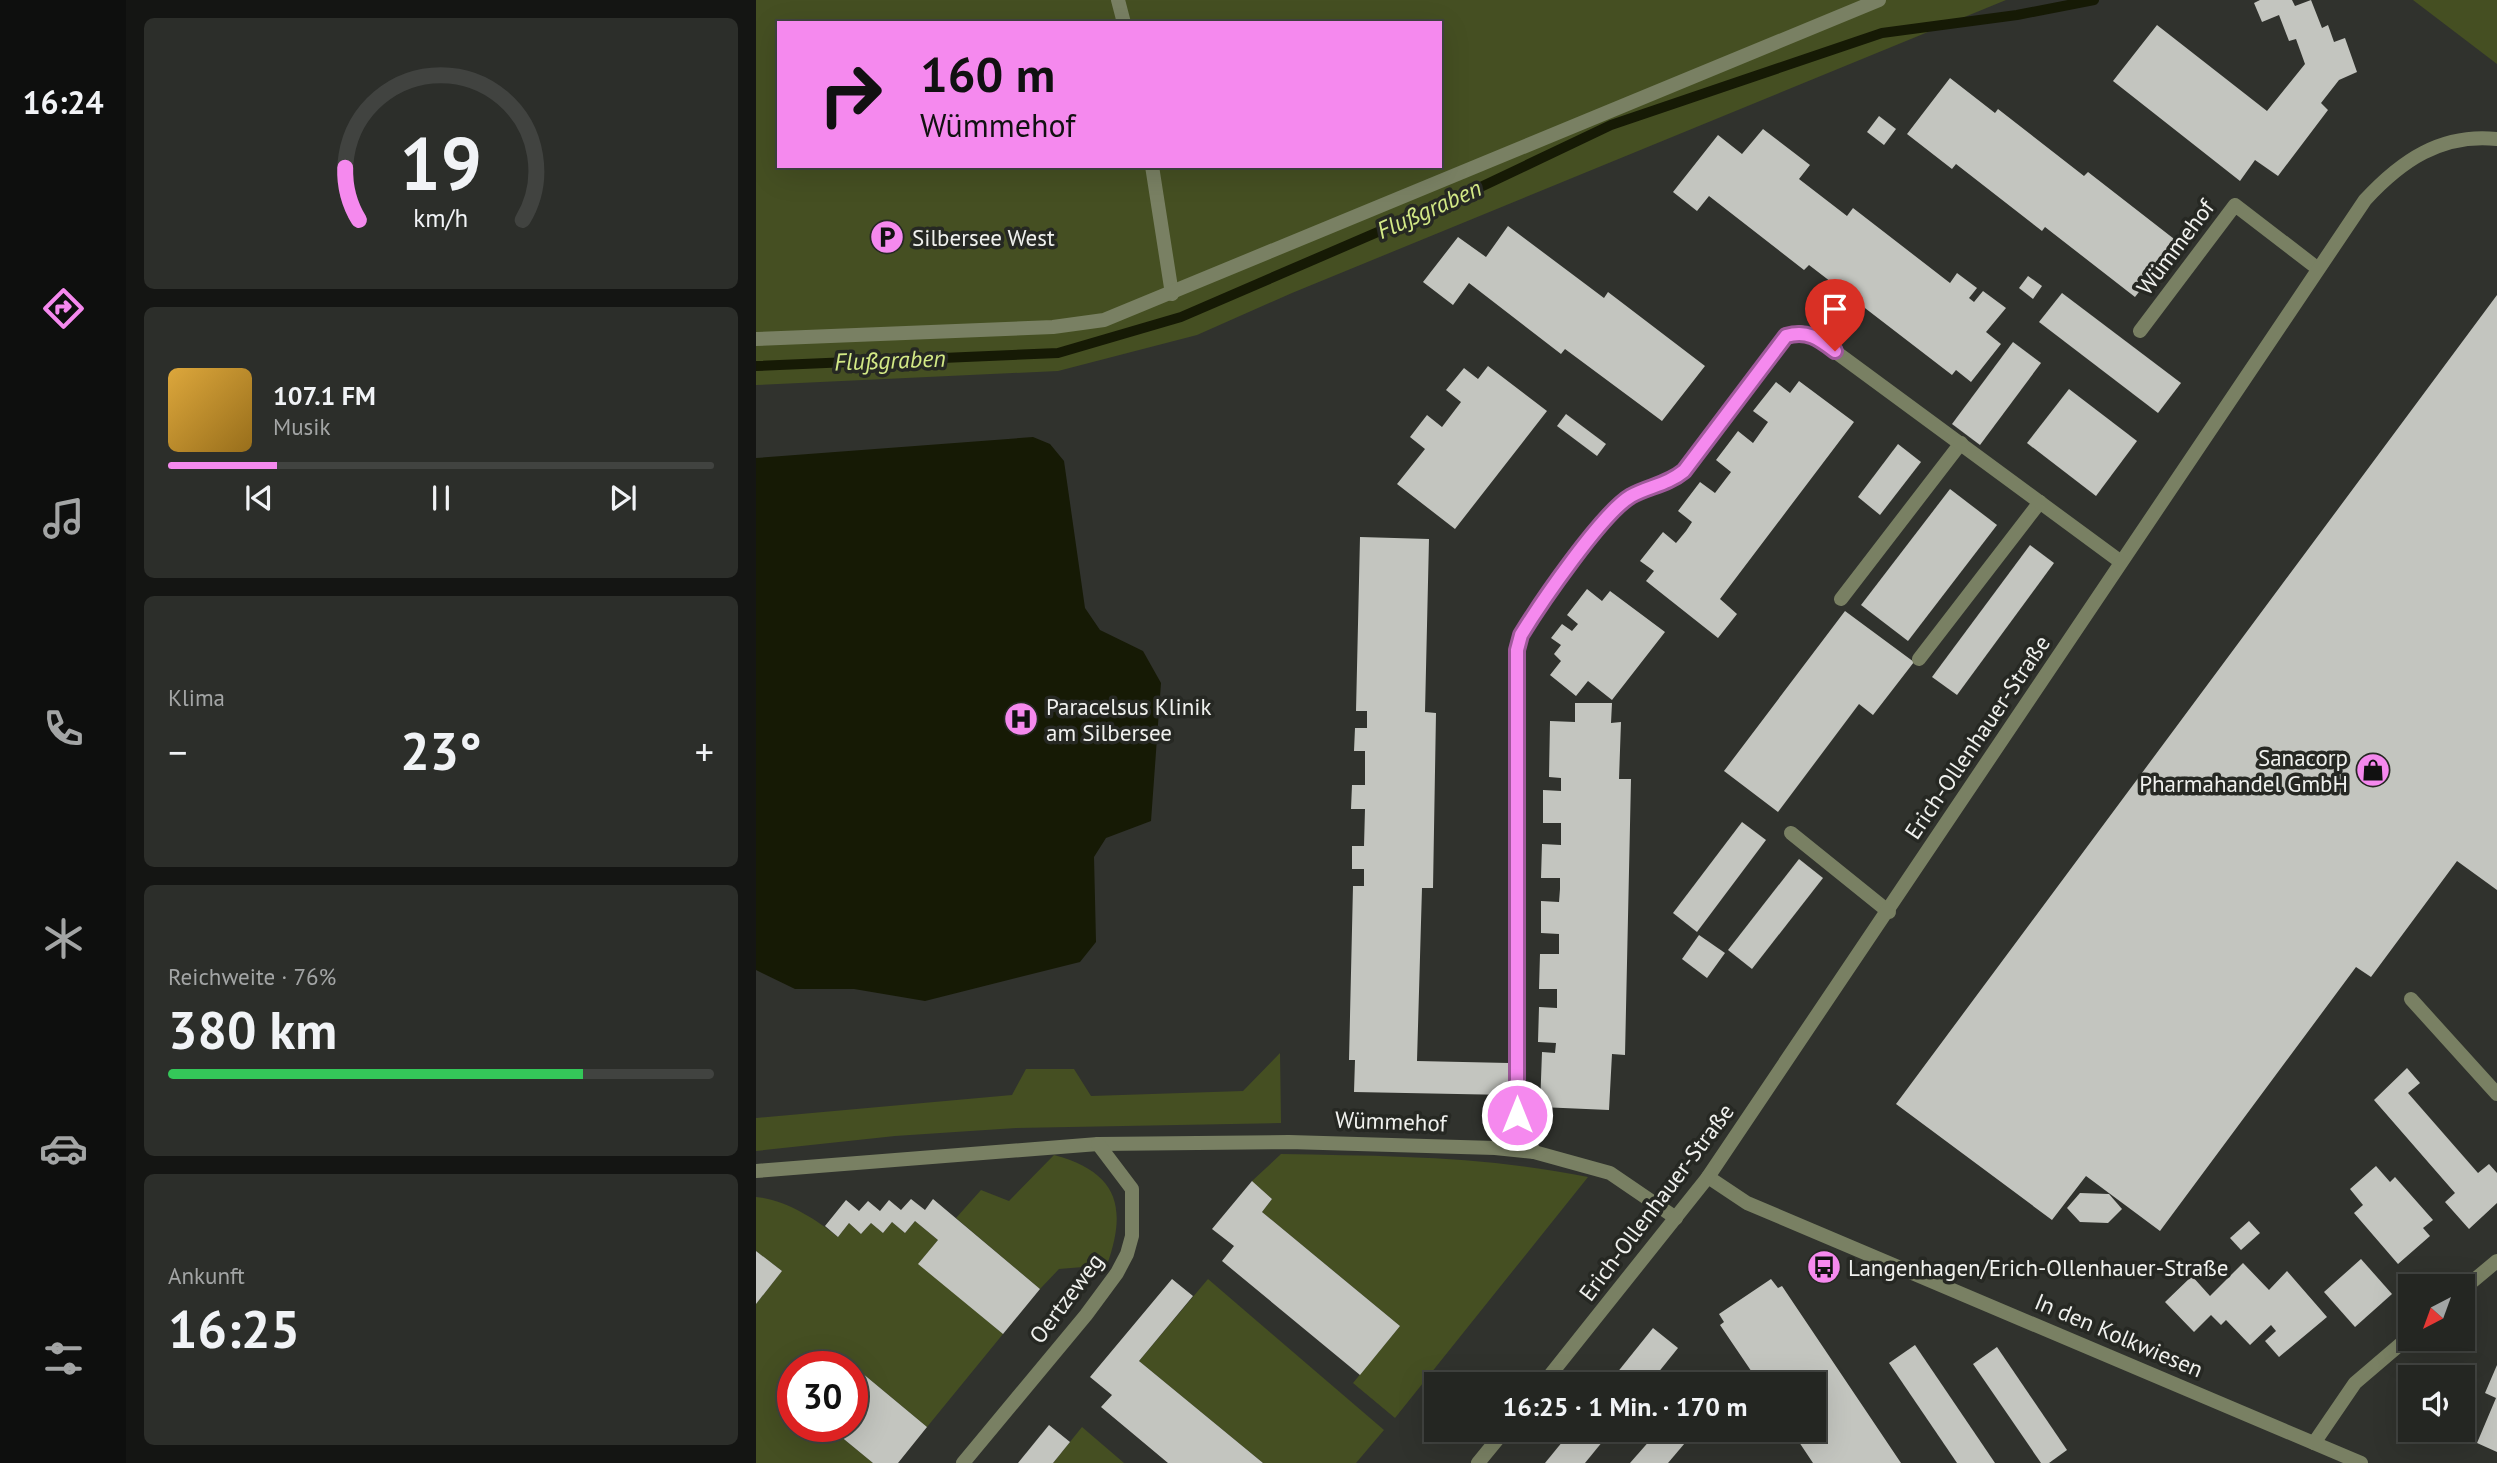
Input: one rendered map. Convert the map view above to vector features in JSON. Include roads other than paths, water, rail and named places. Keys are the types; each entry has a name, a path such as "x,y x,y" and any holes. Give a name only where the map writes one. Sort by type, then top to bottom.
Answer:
{"street":[{"path":"1118,0 1123,21"},
{"path":"756,339 1053,327 1104,320 1879,0"},
{"name":"Erich-Ollenhauer-Straße","path":"1553,1372 1708,1177 1889,912 2317,268 2365,200 2388,174 2414,155 2441,144 2497,139"},
{"path":"1152,168 1172,294"},
{"name":"Wümmehof","path":"2140,331 2235,205 2317,268"},
{"path":"1534,1152 1517,1115 1517,650 1527,626 1575,560 1621,504 1632,495 1666,484 1684,471 1786,336 1800,332 1814,336 2121,562"},
{"path":"1840,598 1961,443"},
{"path":"1919,659 2040,502"},
{"path":"1791,833 1889,912"},
{"path":"2411,999 2497,1094"},
{"name":"Wümmehof","path":"1098,1144 1289,1142 1426,1145 1534,1152 1610,1173 1676,1218"},
{"path":"756,1171 1098,1144"},
{"name":"Oertzeweg","path":"963,1463 1086,1315 1117,1273 1127,1254 1132,1236 1132,1189 1098,1144"},
{"name":"In den Kolkwiesen","path":"1708,1177 1747,1203 1765,1211 2361,1463"},
{"path":"2475,1279 2497,1261"},
{"path":"2314,1443 2355,1383 2398,1346"},
{"path":"1478,1463 1495,1442"}],"waterway":[{"name":"Flußgraben","path":"756,366 1058,353 1181,317 1468,193 1611,125 1882,33 2017,15 2094,0"}],"place":[{"name":"Silbersee West","path":"887,237"},
{"name":"Paracelsus Klinik am Silbersee","path":"1021,719"},
{"name":"Sanacorp Pharmahandel GmbH","path":"2373,770"},
{"name":"Langenhagen/Erich-Ollenhauer-Straße","path":"1824,1267"}]}
